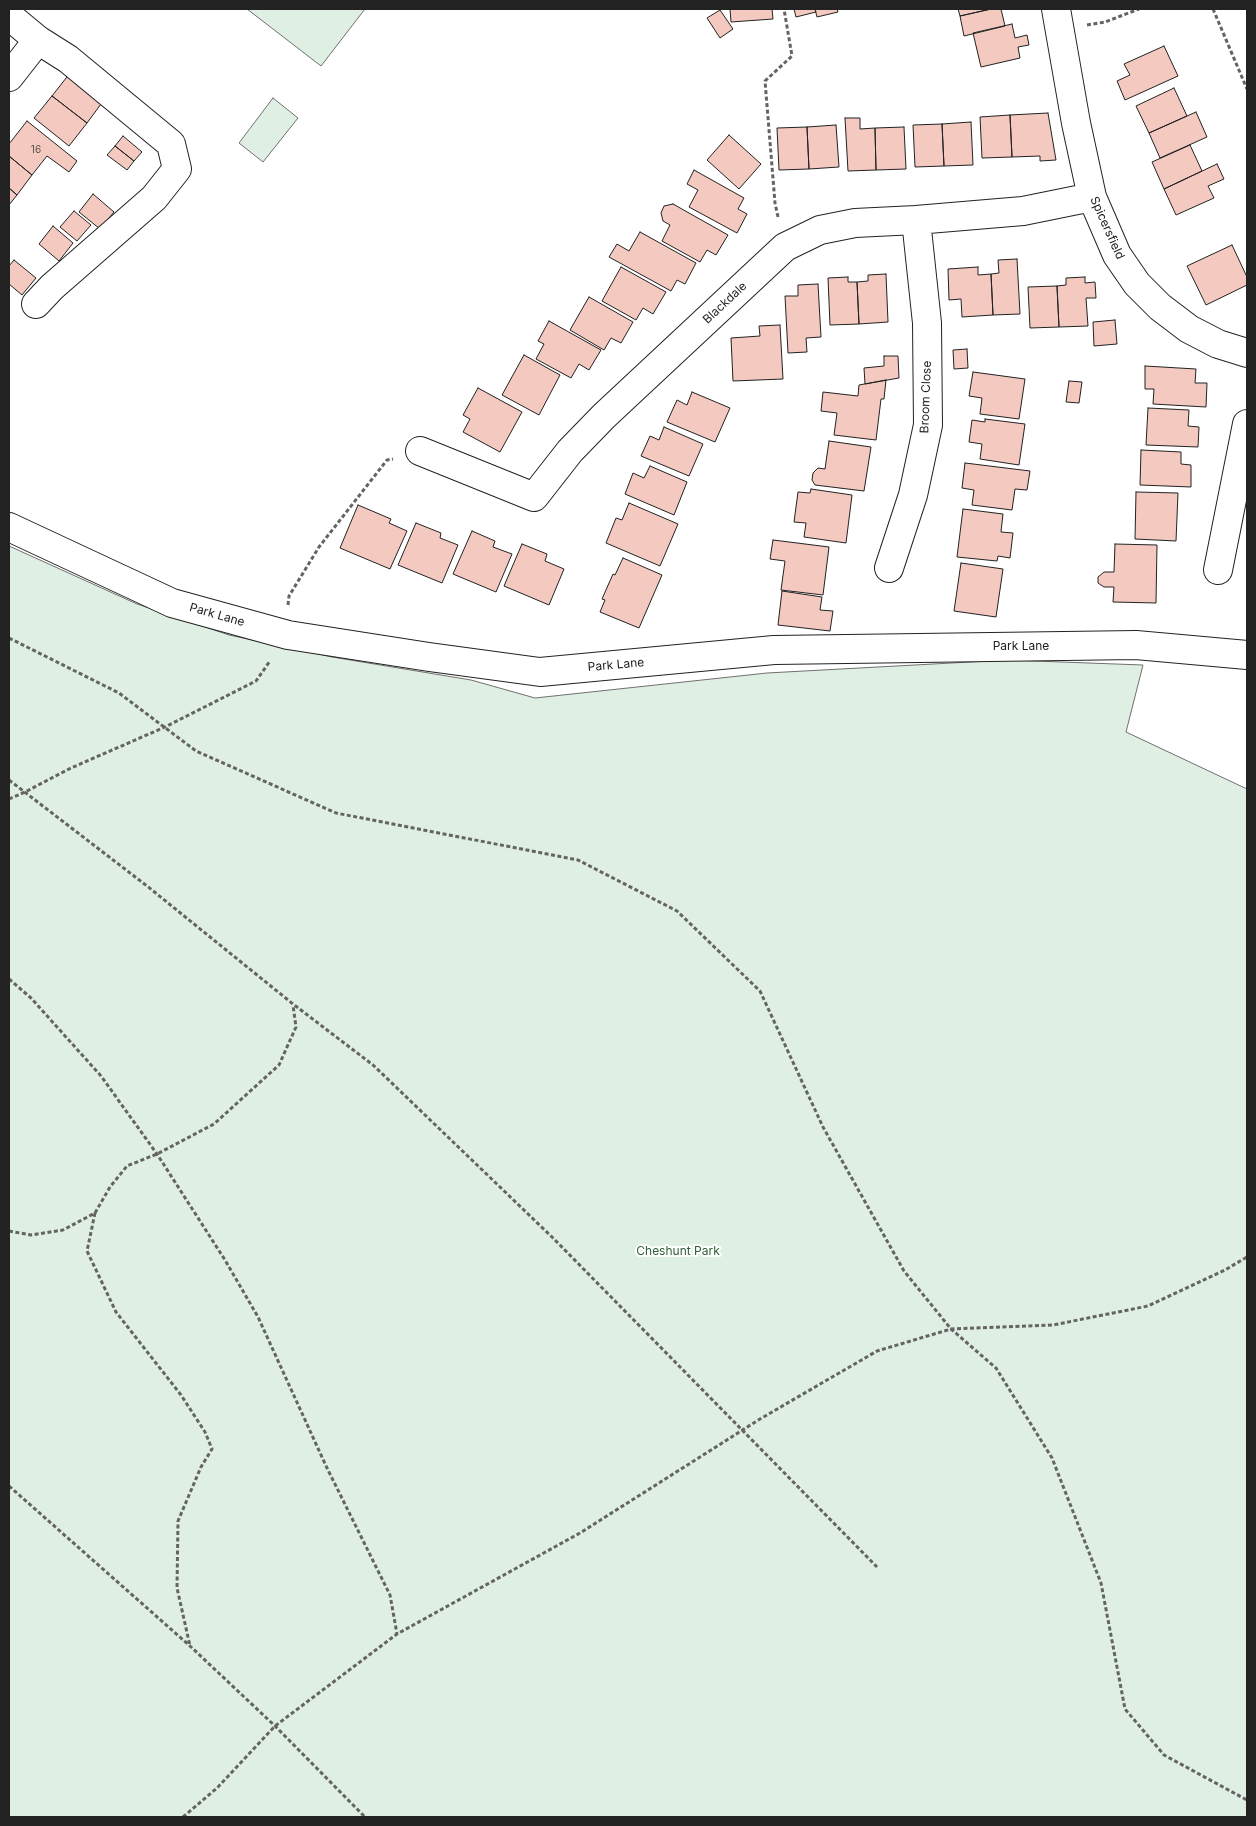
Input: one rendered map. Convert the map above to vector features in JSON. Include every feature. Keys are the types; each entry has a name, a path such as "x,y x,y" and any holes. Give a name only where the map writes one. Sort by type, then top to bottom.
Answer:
{"street":[{"path":"9,16 38,40 68,59 172,144 177,169 154,198 52,287 36,304"},
{"name":"Spicersfield","path":"1058,19 1076,122 1092,196 1116,255 1137,284 1160,307 1189,329 1218,344 1247,353"},
{"path":"9,77 38,40"},
{"name":"Blackdale","path":"420,451 534,497 570,451 604,416 785,247 820,230 854,223 916,220 1023,210 1092,196"},
{"name":"Broom Close","path":"889,568 913,495 928,425 927,323 916,220"},
{"path":"1218,570 1247,424"},
{"name":"Park Lane","path":"9,527 172,603 288,635 540,672 774,650 1136,645 1247,655"}],"path":[{"path":"784,9 792,56 765,81 775,203 785,247"},
{"path":"1058,19 1105,22 1139,9"},
{"path":"1213,9 1247,89"},
{"path":"9,799 71,768 165,728 256,681 288,635 289,596 319,547 387,460 420,451"},
{"path":"9,638 119,693 196,751 336,813 578,860 678,911 760,991 823,1127 904,1271 951,1329 996,1368 1052,1458 1100,1583 1125,1709 1164,1754 1247,1800"},
{"path":"9,780 147,886 293,1004 373,1065 552,1236 877,1567"},
{"path":"9,979 31,998 101,1076 157,1154 225,1260 258,1316 327,1468 390,1595 397,1634"},
{"path":"190,1646 177,1588 178,1521 201,1468 212,1449 205,1432 181,1395 116,1312 87,1251 94,1213 110,1188 128,1166 157,1154 214,1124 279,1065 296,1027 293,1004"},
{"path":"9,1231 31,1235 63,1230 94,1213"},
{"path":"183,1817 217,1788 275,1726 397,1634 580,1533 743,1430 877,1352 951,1329 1053,1325 1148,1306 1225,1270 1247,1257"},
{"path":"9,1486 190,1646 275,1726 365,1817"}],"green space":[{"path":"247,9 365,9 321,66"},
{"path":"273,98 298,118 263,162 239,143"},
{"name":"Cheshunt Park","path":"9,546 137,604 229,635 332,657 471,680 535,698 767,673 1007,660 1143,665 1126,732 1247,789 1247,1817 9,1817"}],"building":[{"path":"730,9 772,9 773,19 731,22"},
{"path":"794,9 815,9 816,12 796,17"},
{"path":"815,9 837,9 838,12 817,17"},
{"path":"958,9 991,9 960,16"},
{"path":"991,9 1001,9 1005,26 964,36 960,16"},
{"path":"720,10 733,29 720,38 707,18"},
{"path":"1012,24 1015,38 1027,35 1029,45 1018,47 1020,58 981,67 973,33"},
{"path":"1164,46 1178,76 1125,100 1117,81 1130,75 1124,64"},
{"path":"70,73 104,100 87,123 52,96"},
{"path":"1174,88 1187,116 1149,133 1136,106"},
{"path":"52,96 87,123 69,146 34,118"},
{"path":"1196,112 1207,137 1160,158 1149,133"},
{"path":"1048,113 1056,160 1040,161 1040,156 1012,157 1010,115"},
{"path":"1010,115 1012,157 982,158 980,117"},
{"path":"845,118 860,118 860,129 875,128 876,170 848,171"},
{"path":"27,121 77,161 69,172 47,156 32,175 9,156 9,144"},
{"path":"971,122 973,165 944,166 942,124"},
{"path":"942,124 944,166 915,167 913,125"},
{"path":"836,125 839,167 809,169 807,127"},
{"path":"807,127 809,169 779,170 777,128"},
{"path":"904,127 906,169 876,170 875,128"},
{"path":"729,135 761,164 739,189 707,160"},
{"path":"123,136 142,152 134,161 115,146"},
{"path":"1190,145 1202,171 1164,189 1152,162"},
{"path":"115,146 134,161 127,170 107,155"},
{"path":"9,156 32,175 17,195 9,188"},
{"path":"1217,164 1224,179 1208,186 1214,198 1176,215 1164,189"},
{"path":"694,170 744,198 738,209 747,214 737,233 689,207 698,190 687,184"},
{"path":"9,188 17,195 9,205"},
{"path":"93,194 114,212 100,229 79,212"},
{"path":"673,204 728,235 716,255 707,250 700,262 662,241 670,225 663,221 661,213 664,206"},
{"path":"74,211 91,225 77,241 60,227"},
{"path":"53,226 73,243 59,261 39,244"},
{"path":"640,232 696,263 685,284 677,280 671,291 609,257 617,244 629,251"},
{"path":"1232,245 1247,277 1247,285 1206,305 1187,266"},
{"path":"1017,259 1020,314 993,315 991,274 999,273 998,260"},
{"path":"14,260 36,278 22,295 9,284 9,266"},
{"path":"621,267 666,292 653,314 643,308 636,320 602,301"},
{"path":"978,267 978,275 991,274 993,315 962,317 961,299 949,300 948,269"},
{"path":"886,274 888,322 859,324 857,282 868,281 868,275"},
{"path":"848,277 848,282 857,282 859,324 830,325 828,278"},
{"path":"1085,277 1085,283 1095,282 1096,298 1086,298 1088,326 1059,327 1057,286 1066,285 1066,278"},
{"path":"818,284 821,337 806,338 807,352 788,353 785,296 798,296 798,285"},
{"path":"1057,286 1059,327 1030,328 1028,287"},
{"path":"589,297 633,322 621,343 611,338 604,350 570,330"},
{"path":"1115,320 1117,344 1094,346 1093,322"},
{"path":"549,321 601,350 589,370 579,364 571,378 536,359 544,344 538,341"},
{"path":"780,325 783,379 733,381 731,338 760,336 759,326"},
{"path":"967,349 968,368 954,369 953,350"},
{"path":"524,355 560,375 539,415 502,395"},
{"path":"884,356 898,356 899,378 865,384 864,368 884,366"},
{"path":"1145,366 1196,369 1195,383 1207,383 1206,407 1153,404 1154,389 1145,389"},
{"path":"973,372 1025,379 1019,419 980,414 982,398 969,396"},
{"path":"886,380 884,399 881,399 876,440 834,435 837,413 821,411 823,392 858,396 859,385"},
{"path":"1069,381 1082,382 1079,403 1066,402"},
{"path":"478,388 522,412 500,452 463,432 470,419 463,415"},
{"path":"692,392 730,408 715,442 667,422 677,400 687,405"},
{"path":"1148,408 1189,410 1188,426 1199,427 1198,447 1146,445"},
{"path":"985,419 1025,424 1019,465 980,459 982,444 969,442 972,420 985,422"},
{"path":"664,427 703,444 689,476 641,456 650,436 659,440"},
{"path":"829,441 871,447 864,491 815,485 812,480 813,473 818,468 825,469"},
{"path":"1141,450 1181,452 1181,464 1191,465 1191,487 1140,485"},
{"path":"965,463 1030,471 1027,490 1015,489 1012,510 972,505 974,490 962,488"},
{"path":"650,466 687,482 674,515 625,494 633,473 644,478"},
{"path":"811,489 852,495 846,543 804,537 806,523 794,522 798,492 810,493"},
{"path":"1136,492 1178,493 1176,541 1135,539"},
{"path":"629,503 678,524 660,566 606,543 616,518 622,520"},
{"path":"358,505 391,519 389,523 407,531 390,569 340,548"},
{"path":"963,509 1003,514 1001,532 1013,533 1010,558 998,556 997,561 957,557"},
{"path":"416,523 441,533 440,538 458,545 442,583 398,565"},
{"path":"472,531 495,541 493,547 512,554 496,592 453,574"},
{"path":"773,540 829,547 823,595 781,590 785,561 770,559"},
{"path":"522,544 547,554 545,561 564,569 549,605 504,586"},
{"path":"1115,544 1157,545 1156,603 1113,602 1114,587 1104,587 1098,583 1098,577 1104,572 1114,572"},
{"path":"623,558 662,575 639,628 600,612 605,600 602,599 613,574 615,575"},
{"path":"961,563 1003,569 996,617 954,611"},
{"path":"782,591 822,597 820,610 833,611 830,631 778,625"}]}
